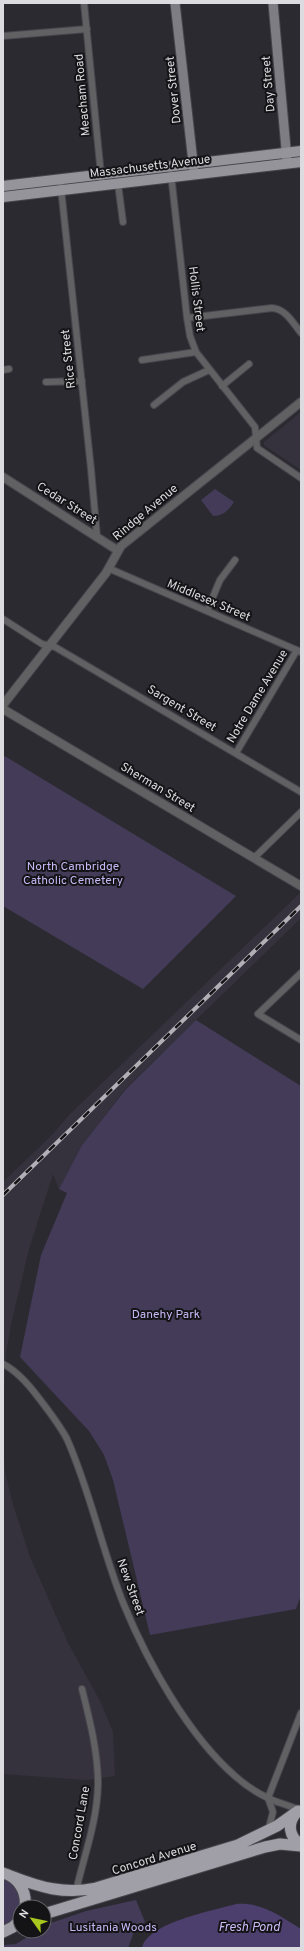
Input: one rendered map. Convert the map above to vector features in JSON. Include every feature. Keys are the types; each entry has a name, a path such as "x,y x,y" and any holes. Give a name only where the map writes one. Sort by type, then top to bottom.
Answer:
{"highway":[{"name":"Concord Avenue","path":"6,1873 44,1888 76,1891 104,1886 217,1852 268,1832 299,1810"},
{"path":"299,1810 293,1818 290,1828 294,1838 301,1845"},
{"name":"Concord Avenue","path":"52,1912 265,1847 279,1844 301,1845"},
{"path":"6,1873 22,1887 25,1899"}],"main road":[{"name":"Dover Street","path":"175,3 194,174"},
{"name":"Day Street","path":"273,3 287,163"},
{"name":"Massachusetts Avenue","path":"3,197 60,191 101,180 170,166 301,151"},
{"name":"Massachusetts Avenue","path":"3,186 60,179 101,180 118,184 301,162"}],"street":[{"name":"Meacham Road","path":"84,3 101,180"},
{"path":"3,36 87,28"},
{"name":"Hollis Street","path":"170,166 187,318 190,336 196,352 255,427 257,448 301,478"},
{"name":"Rice Street","path":"60,179 60,191 82,380 97,536"},
{"path":"118,184 123,222"},
{"path":"187,318 279,308 301,333"},
{"path":"142,360 196,352"},
{"path":"222,386 249,364"},
{"path":"154,406 183,382 209,370"},
{"path":"46,382 82,380"},
{"name":"Rindge Avenue","path":"3,705 108,568 117,550 301,402"},
{"name":"Cedar Street","path":"3,477 117,550"},
{"path":"207,612 220,580 235,560"},
{"name":"Middlesex Street","path":"108,568 299,651"},
{"name":"Sargent Street","path":"3,620 42,644 55,646 301,792"},
{"name":"Notre Dame Avenue","path":"236,753 299,651"},
{"name":"Sherman Street","path":"3,709 301,886"},
{"path":"254,858 301,812"},
{"path":"301,973 258,1014 301,1040"},
{"name":"New Street","path":"3,1364 18,1375 33,1390 50,1412 66,1439 85,1485 124,1604 139,1639 165,1687 186,1719 211,1751 236,1777 268,1798 299,1810"},
{"name":"Concord Lane","path":"76,1891 92,1828 98,1785 95,1740 82,1689"},
{"path":"268,1832 273,1812 268,1798 301,1713"}],"shaded area":[{"path":"301,412 301,470 264,445 264,442"},
{"path":"301,892 301,918 126,1088 82,1145 59,1189 53,1174 29,1249 11,1324 6,1353 3,1410 3,1182 53,1134 69,1115"},
{"path":"3,1444 5,1471 12,1501 30,1557 68,1643 100,1701 113,1732 115,1776 87,1780 3,1774"}],"green space":[{"path":"215,489 234,502 225,512 220,515 213,516 201,500"},
{"name":"North Cambridge Catholic Cemetery","path":"3,755 236,896 143,989 3,906"},
{"name":"Danehy Park","path":"196,1020 301,1086 301,1595 296,1609 150,1635 113,1480 104,1455 89,1431 20,1357 41,1255 67,1193 59,1189 82,1145 126,1089"},
{"path":"3,1878 16,1889 20,1899 12,1899 12,1921 3,1926"},
{"name":"Lusitania Woods","path":"136,1900 145,1922 134,1932 128,1948 3,1948 3,1945 16,1944 24,1939 52,1939 52,1923 86,1911"}],"water":[{"name":"Fresh Pond","path":"236,1904 254,1905 270,1911 301,1929 301,1948 142,1948 147,1939 156,1931 168,1924"}],"railway":[{"path":"3,1195 301,906"}]}
